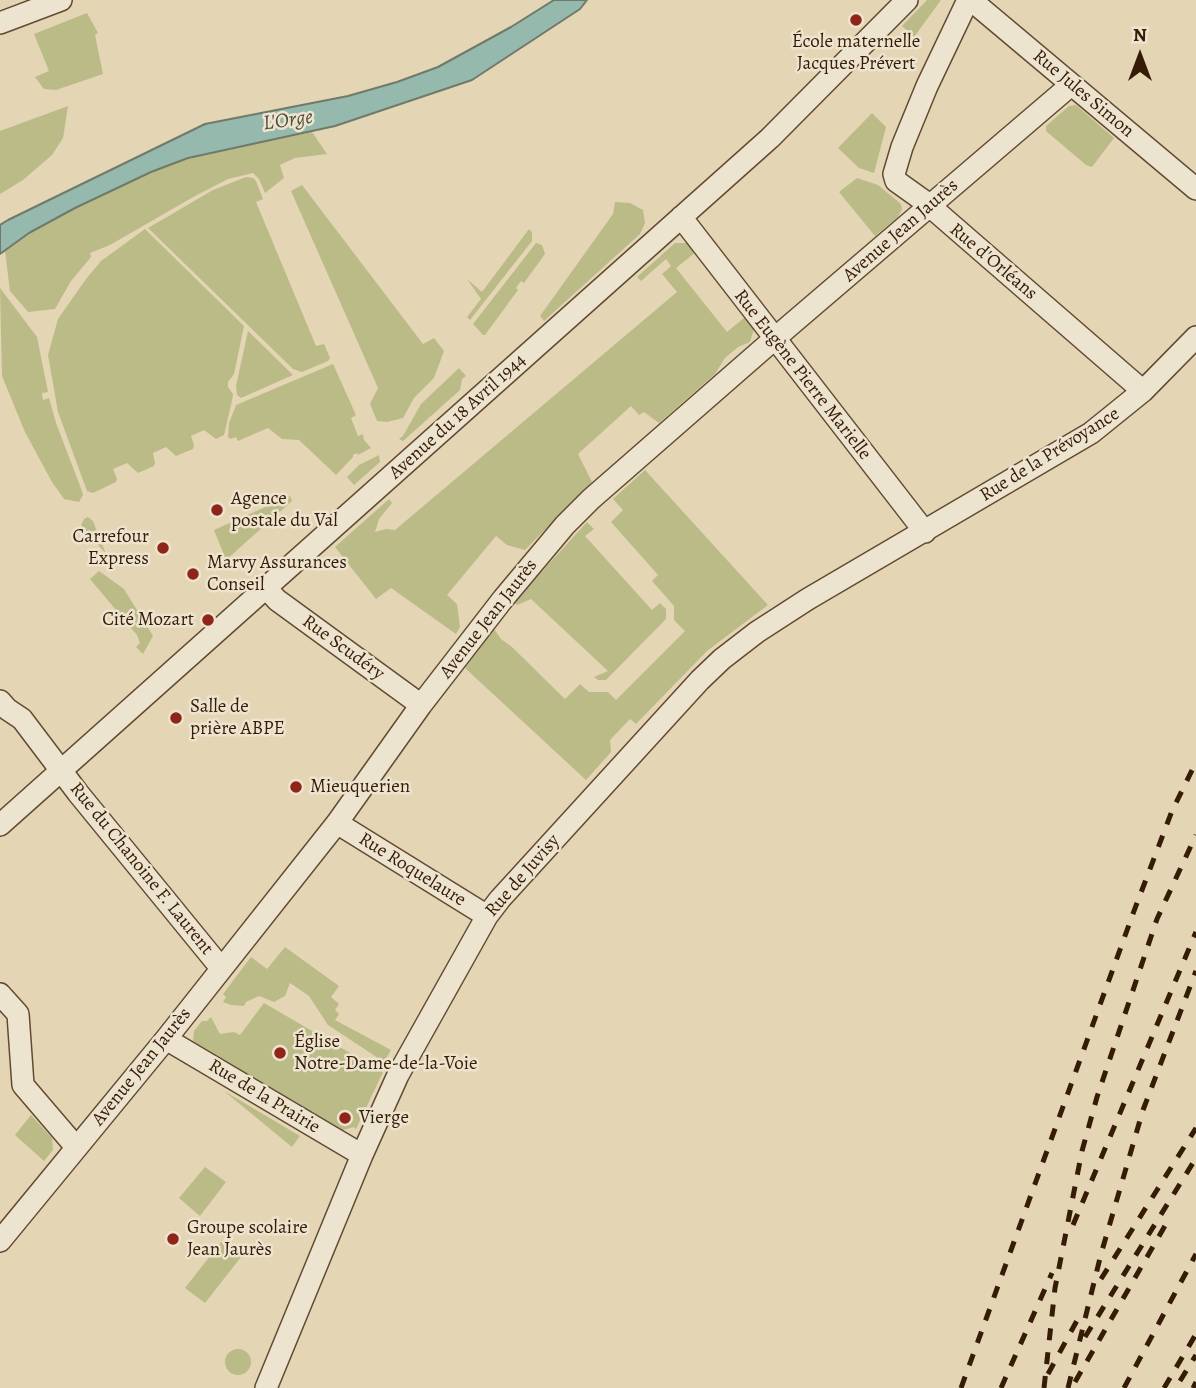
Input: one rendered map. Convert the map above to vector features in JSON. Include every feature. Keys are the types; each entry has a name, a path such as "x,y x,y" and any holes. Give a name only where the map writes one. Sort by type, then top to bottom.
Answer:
{"street":[{"path":"3,22 61,0"},
{"name":"Avenue du 18 Avril 1944","path":"0,825 778,130 907,0"},
{"name":"Rue Jules Simon","path":"970,0 1196,189"},
{"name":"Rue d'Orléans","path":"970,0 924,94 894,174 896,181 1143,391"},
{"name":"Avenue Jean Jaurès","path":"0,1241 337,823 421,705 503,599 565,525 775,339 1071,85"},
{"name":"Rue Eugène Pierre Marielle","path":"681,217 925,532"},
{"name":"Rue de la Prévoyance","path":"925,532 1091,433 1143,391 1196,337"},
{"name":"Rue de Juvisy","path":"266,1388 398,1075 487,916 692,688 722,659 757,632 808,599 925,532"},
{"name":"Rue Scudéry","path":"266,588 277,600 421,705"},
{"name":"Rue du Chanoine F. Laurent","path":"0,701 22,719 221,968"},
{"name":"Rue Roquelaure","path":"337,823 487,916"},
{"path":"0,994 18,1014 23,1085 76,1146"},
{"name":"Rue de la Prairie","path":"166,1038 362,1155"}],"green space":[{"path":"927,0 941,0 914,37 902,26"},
{"path":"87,13 98,33 95,35 103,74 56,90 44,89 35,77 49,71 34,34"},
{"path":"1076,105 1114,138 1092,167 1086,165 1046,131 1046,126 1069,106"},
{"path":"68,106 63,138 52,155 23,180 0,194 0,131"},
{"path":"872,113 886,127 874,173 859,168 838,148"},
{"path":"312,132 327,154 295,158 280,165 284,178 265,193 253,173 228,179 110,245 90,253 91,257 71,281 55,309 28,312 10,291 5,251 8,246 75,208 151,172 188,158"},
{"path":"246,177 256,181 263,199 256,202 316,346 324,344 330,358 302,372 293,369 148,228 213,190"},
{"path":"857,178 878,185 901,204 898,217 875,236 839,192"},
{"path":"302,185 423,344 434,338 444,351 434,378 414,398 403,418 387,422 377,421 370,404 378,388 291,191"},
{"path":"615,202 630,203 643,210 645,223 640,234 544,321 540,316 613,214"},
{"path":"145,229 244,326 234,374 228,382 233,394 232,401 224,435 216,439 204,430 191,436 193,449 176,456 166,447 153,453 154,466 138,473 127,463 113,469 116,482 93,493 87,491 58,412 48,355 58,319 86,279 101,261"},
{"path":"529,229 532,232 532,241 470,320 467,317 481,299 467,279 482,292"},
{"path":"536,243 542,245 545,254 524,283 521,281 516,288 518,290 483,335 473,324"},
{"path":"675,243 689,243 696,252 676,268 727,332 745,317 754,329 750,342 738,347 725,358 715,374 659,423 644,412 639,415 631,406 578,454 592,482 525,550 507,545 496,536 447,595 457,604 460,627 456,634 391,588 376,599 335,547 389,499 392,503 379,519 375,532 395,530 677,292 662,274 671,266 666,259 641,281 637,277"},
{"path":"0,288 37,337 48,392 42,393 43,400 49,398 82,491 79,502 64,499 52,482 25,432 2,376"},
{"path":"248,331 293,375 241,398 237,395 236,386"},
{"path":"333,364 356,415 351,418 358,436 363,434 364,440 371,448 353,455 336,475 299,440 282,439 268,428 238,441 236,437 228,437 229,423 236,405"},
{"path":"459,368 466,376 462,379 460,390 403,441 399,439 421,404"},
{"path":"379,455 380,462 354,485 347,477 359,465"},
{"path":"645,470 768,605 707,651 636,724 630,719 610,740 611,752 586,780 465,668 494,629 501,639 565,699 580,684 589,692 608,692 616,700 685,631 674,620 674,606 652,581 658,575 611,522 623,510 613,499"},
{"path":"290,496 292,501 226,560 214,530"},
{"path":"88,517 93,521 106,554 81,525"},
{"path":"587,522 594,529 585,536 652,610 660,603 666,609 666,619 606,680 594,677 608,671 531,599 517,605 514,602"},
{"path":"99,571 124,589 153,636 143,654 136,647 140,643 137,635 90,579"},
{"path":"285,947 339,986 331,997 339,1004 335,1010 339,1014 335,1020 391,1050 384,1062 328,1025 309,996 290,983 285,996 274,1002 259,996 246,1002 244,1006 223,1002 226,997 223,994 251,957 267,969"},
{"path":"264,1003 383,1072 356,1129 354,1127 343,1130 193,1041 194,1031 202,1021 211,1017 220,1034 234,1032 240,1035"},
{"path":"224,1091 300,1136 292,1147"},
{"path":"31,1115 52,1138 53,1150 44,1161 15,1135"},
{"path":"205,1167 226,1182 200,1216 179,1198"},
{"path":"221,1242 241,1257 205,1303 185,1288"},
{"path":"238,1349 247,1353 251,1362 247,1371 238,1375 229,1371 225,1362 229,1353"}],"water":[{"name":"L'Orge","path":"554,0 587,0 580,9 472,80 335,126 188,158 151,172 75,208 29,233 0,254 0,225 205,124 348,96 397,82 438,67"}],"railway":[{"path":"961,1388 1134,911 1172,811 1196,762"},
{"path":"1044,1388 1055,1288 1082,1151 1097,1097 1157,919 1196,835"},
{"path":"1073,1225 1196,932"},
{"path":"1068,1388 1101,1254 1143,1110 1196,971"},
{"path":"1101,1279 1196,1128"},
{"path":"1085,1337 1196,1158"},
{"path":"1075,1382 1166,1224"},
{"path":"1124,1388 1196,1254"},
{"path":"1001,1388 1052,1273"},
{"path":"1048,1374 1080,1315"},
{"path":"1164,1388 1196,1334"},
{"path":"1180,1381 1196,1355"},
{"path":"1193,1388 1196,1382"}],"place":[{"name":"École maternelle Jacques Prévert","path":"856,20"},
{"name":"Agence postale du Val","path":"217,510"},
{"name":"Carrefour Express","path":"163,548"},
{"name":"Marvy Assurances Conseil","path":"193,574"},
{"name":"Cité Mozart","path":"208,620"},
{"name":"Salle de prière ABPE","path":"176,718"},
{"name":"Mieuquerien","path":"296,787"},
{"name":"Église Notre-Dame-de-la-Voie","path":"280,1053"},
{"name":"Vierge","path":"345,1118"},
{"name":"Groupe scolaire Jean Jaurès","path":"173,1239"}]}
